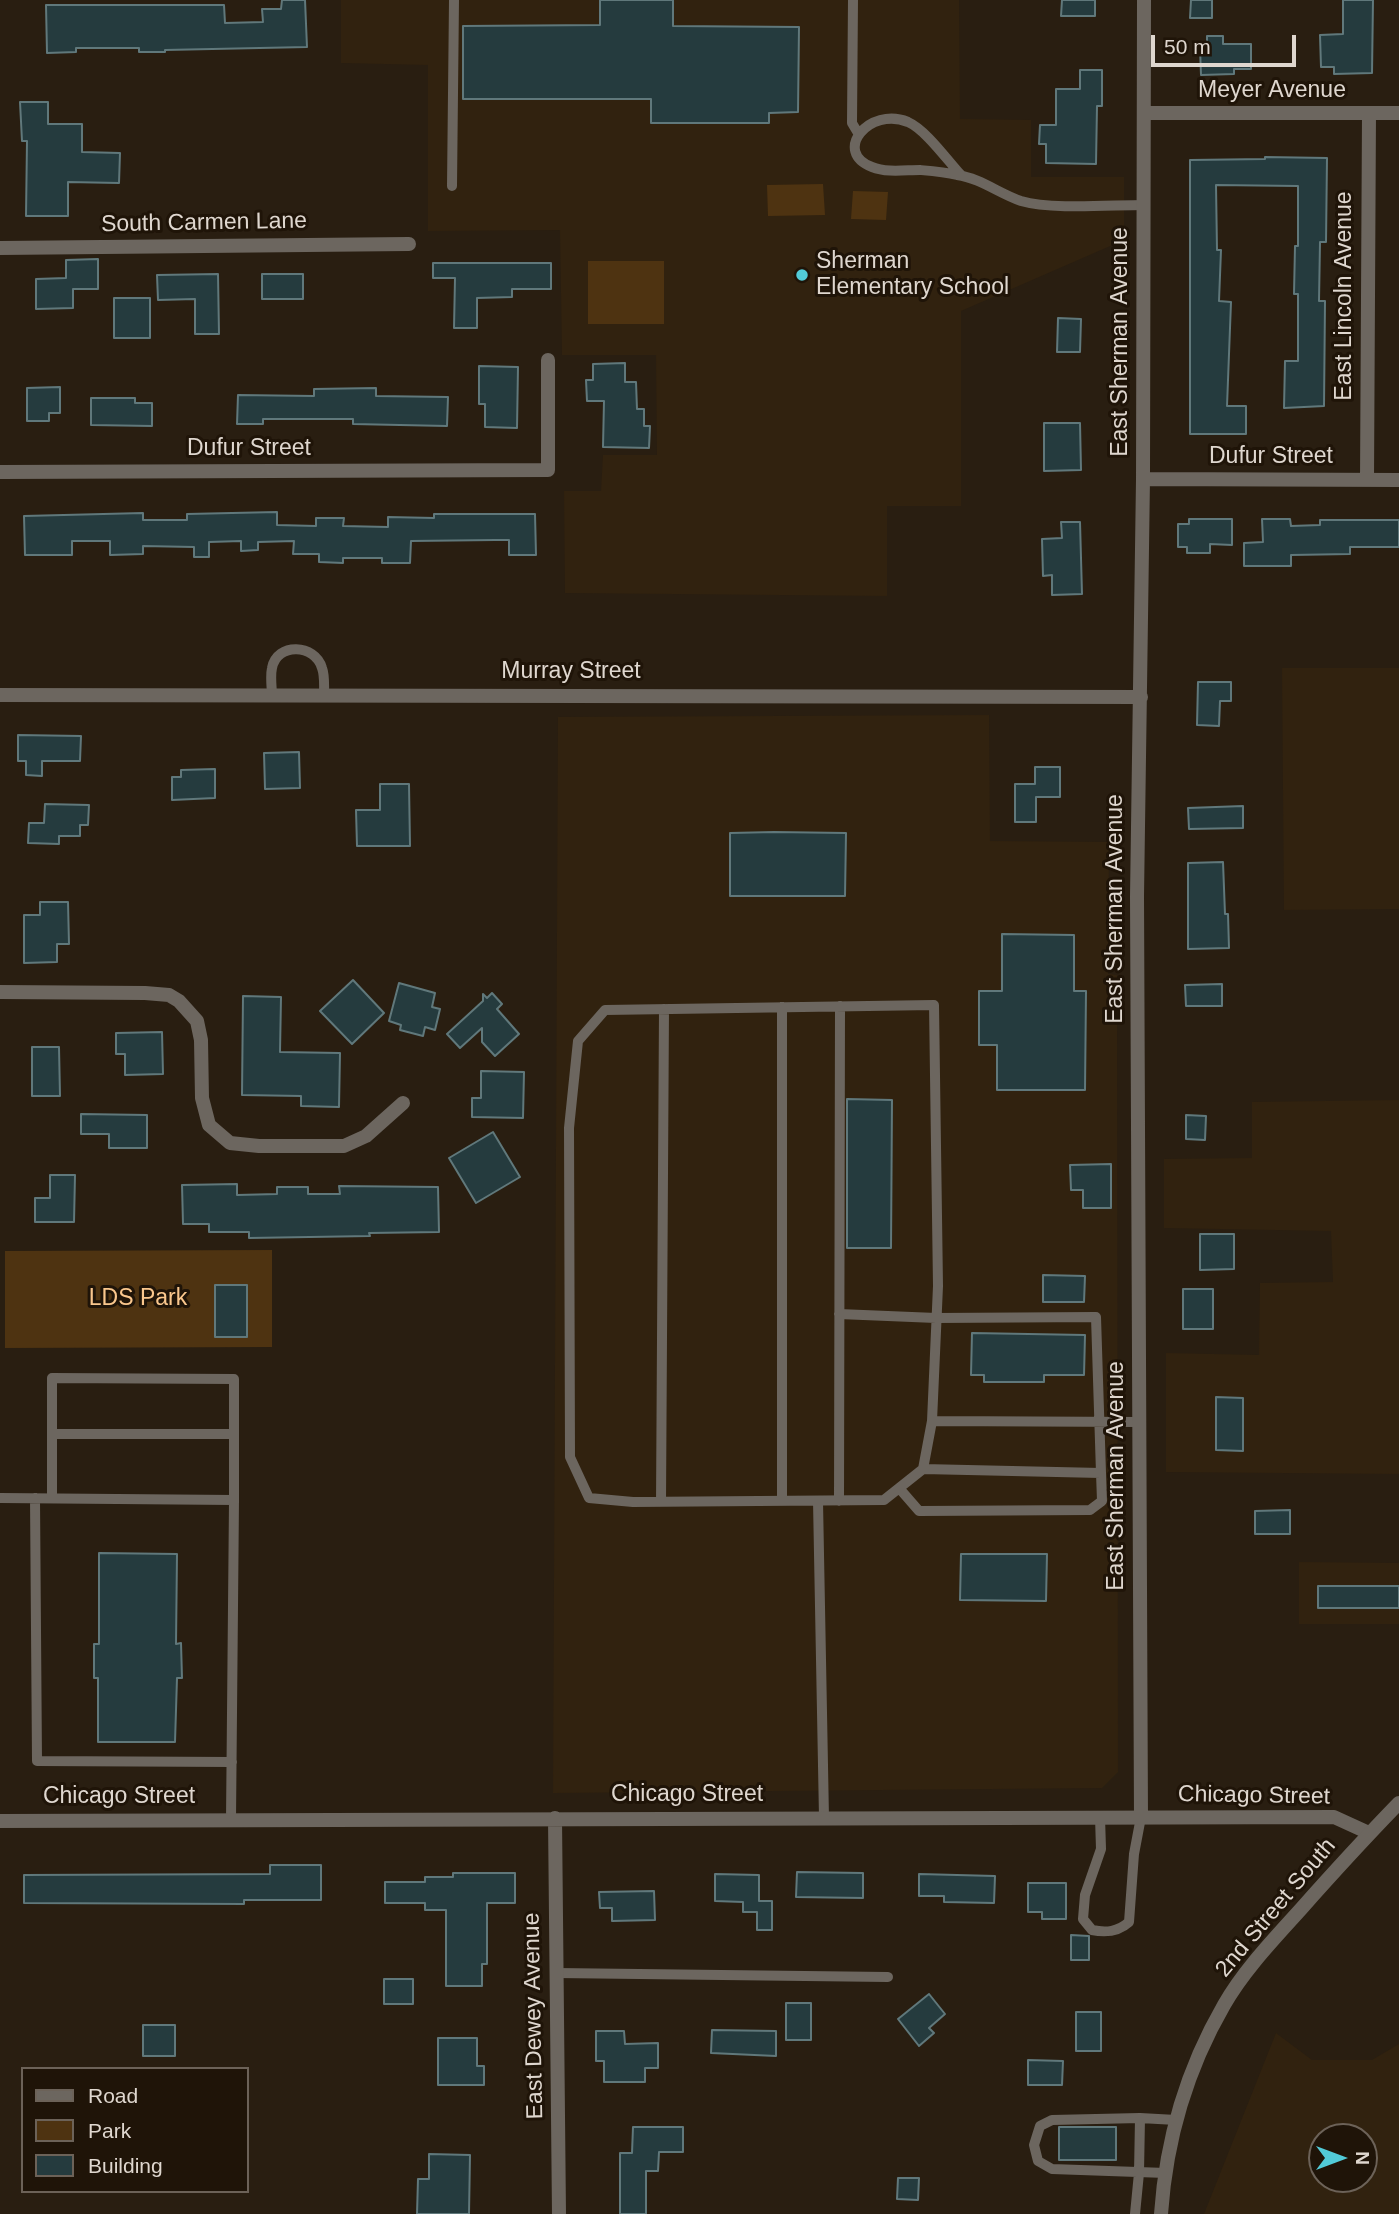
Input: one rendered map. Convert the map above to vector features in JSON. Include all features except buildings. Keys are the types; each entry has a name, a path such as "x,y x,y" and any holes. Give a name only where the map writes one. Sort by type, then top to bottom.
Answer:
{"street":[{"name":"East Sherman Avenue","path":"1141,1817 1137,896 1143,479 1144,0"},
{"name":"Meyer Avenue","path":"1144,113 1399,113"},
{"name":"East Lincoln Avenue","path":"1367,480 1369,113"},
{"name":"South Carmen Lane","path":"0,248 409,244"},
{"name":"Dufur Street","path":"0,472 548,470 548,360"},
{"name":"Dufur Street","path":"1143,479 1399,480"},
{"name":"Murray Street","path":"0,695 1141,697"},
{"path":"0,992 145,993 169,995 179,1001 197,1021 201,1040 202,1098 209,1125 230,1143 259,1146 344,1146 366,1136 403,1103"},
{"name":"2nd Street South","path":"1161,2214 1176,2120 1196,2059 1225,2003 1270,1943 1399,1803"},
{"name":"Chicago Street","path":"0,1821 1334,1817 1369,1833"},
{"name":"East Dewey Avenue","path":"555,1818 559,2214"}],"lane":[{"path":"452,186 454,0"},
{"path":"853,0 852,123 858,134"},
{"path":"961,175 921,131 908,122 882,120 869,124 858,134 855,146 859,158 870,167 961,175 1022,201 1047,205 1144,205"},
{"path":"272,696 272,667 275,660 281,654 297,649 313,654 318,660 324,676 324,696"},
{"path":"934,1004 938,1286 932,1422 923,1469 884,1500 633,1502 589,1498 570,1457 569,1128 578,1041 605,1010 840,1006 934,1004"},
{"path":"839,1501 840,1006"},
{"path":"782,1007 782,1501"},
{"path":"661,1502 664,1010"},
{"path":"839,1314 936,1318 1096,1317 1101,1422 1101,1501 1090,1510 919,1511 900,1488"},
{"path":"52,1498 52,1378 234,1379 232,1819"},
{"path":"932,1422 1139,1422"},
{"path":"52,1434 234,1434"},
{"path":"923,1469 1101,1473"},
{"path":"0,1498 234,1500"},
{"path":"35,1498 37,1761 232,1762"},
{"path":"818,1501 824,1818"},
{"path":"1100,1817 1101,1849 1086,1895 1083,1919 1092,1930 1105,1933 1122,1928 1129,1922 1134,1854 1141,1817"},
{"path":"556,1973 888,1977"},
{"path":"1135,2214 1140,2118"},
{"path":"1166,2173 1052,2169 1038,2161 1034,2145 1040,2126 1052,2120 1176,2120"}],"shaded area":[{"name":"Sherman Elementary School","path":"341,0 959,0 960,119 1031,120 1031,177 1124,177 1124,240 961,311 961,506 887,506 887,596 565,593 564,491 601,491 603,455 657,455 656,355 562,355 560,230 428,231 428,65 341,63"},
{"path":"1282,668 1399,668 1399,909 1284,910"},
{"path":"989,715 990,841 1109,842 1108,974 1117,975 1118,1772 1102,1788 553,1793 558,717"},
{"path":"1399,1100 1399,1474 1166,1472 1166,1353 1259,1355 1260,1283 1333,1282 1331,1231 1164,1228 1164,1159 1252,1158 1252,1102"},
{"path":"1299,1562 1399,1563 1399,1624 1299,1624"},
{"path":"1276,2033 1312,2060 1372,2060 1399,2044 1399,2214 1204,2214"}],"green space":[{"path":"823,184 825,215 768,216 767,185"},
{"path":"853,191 888,192 886,220 851,219"},
{"path":"588,261 664,261 664,324 588,324"},
{"name":"LDS Park","path":"272,1250 272,1347 5,1348 5,1251"}],"place":[{"name":"Sherman Elementary School","path":"802,275"}]}
